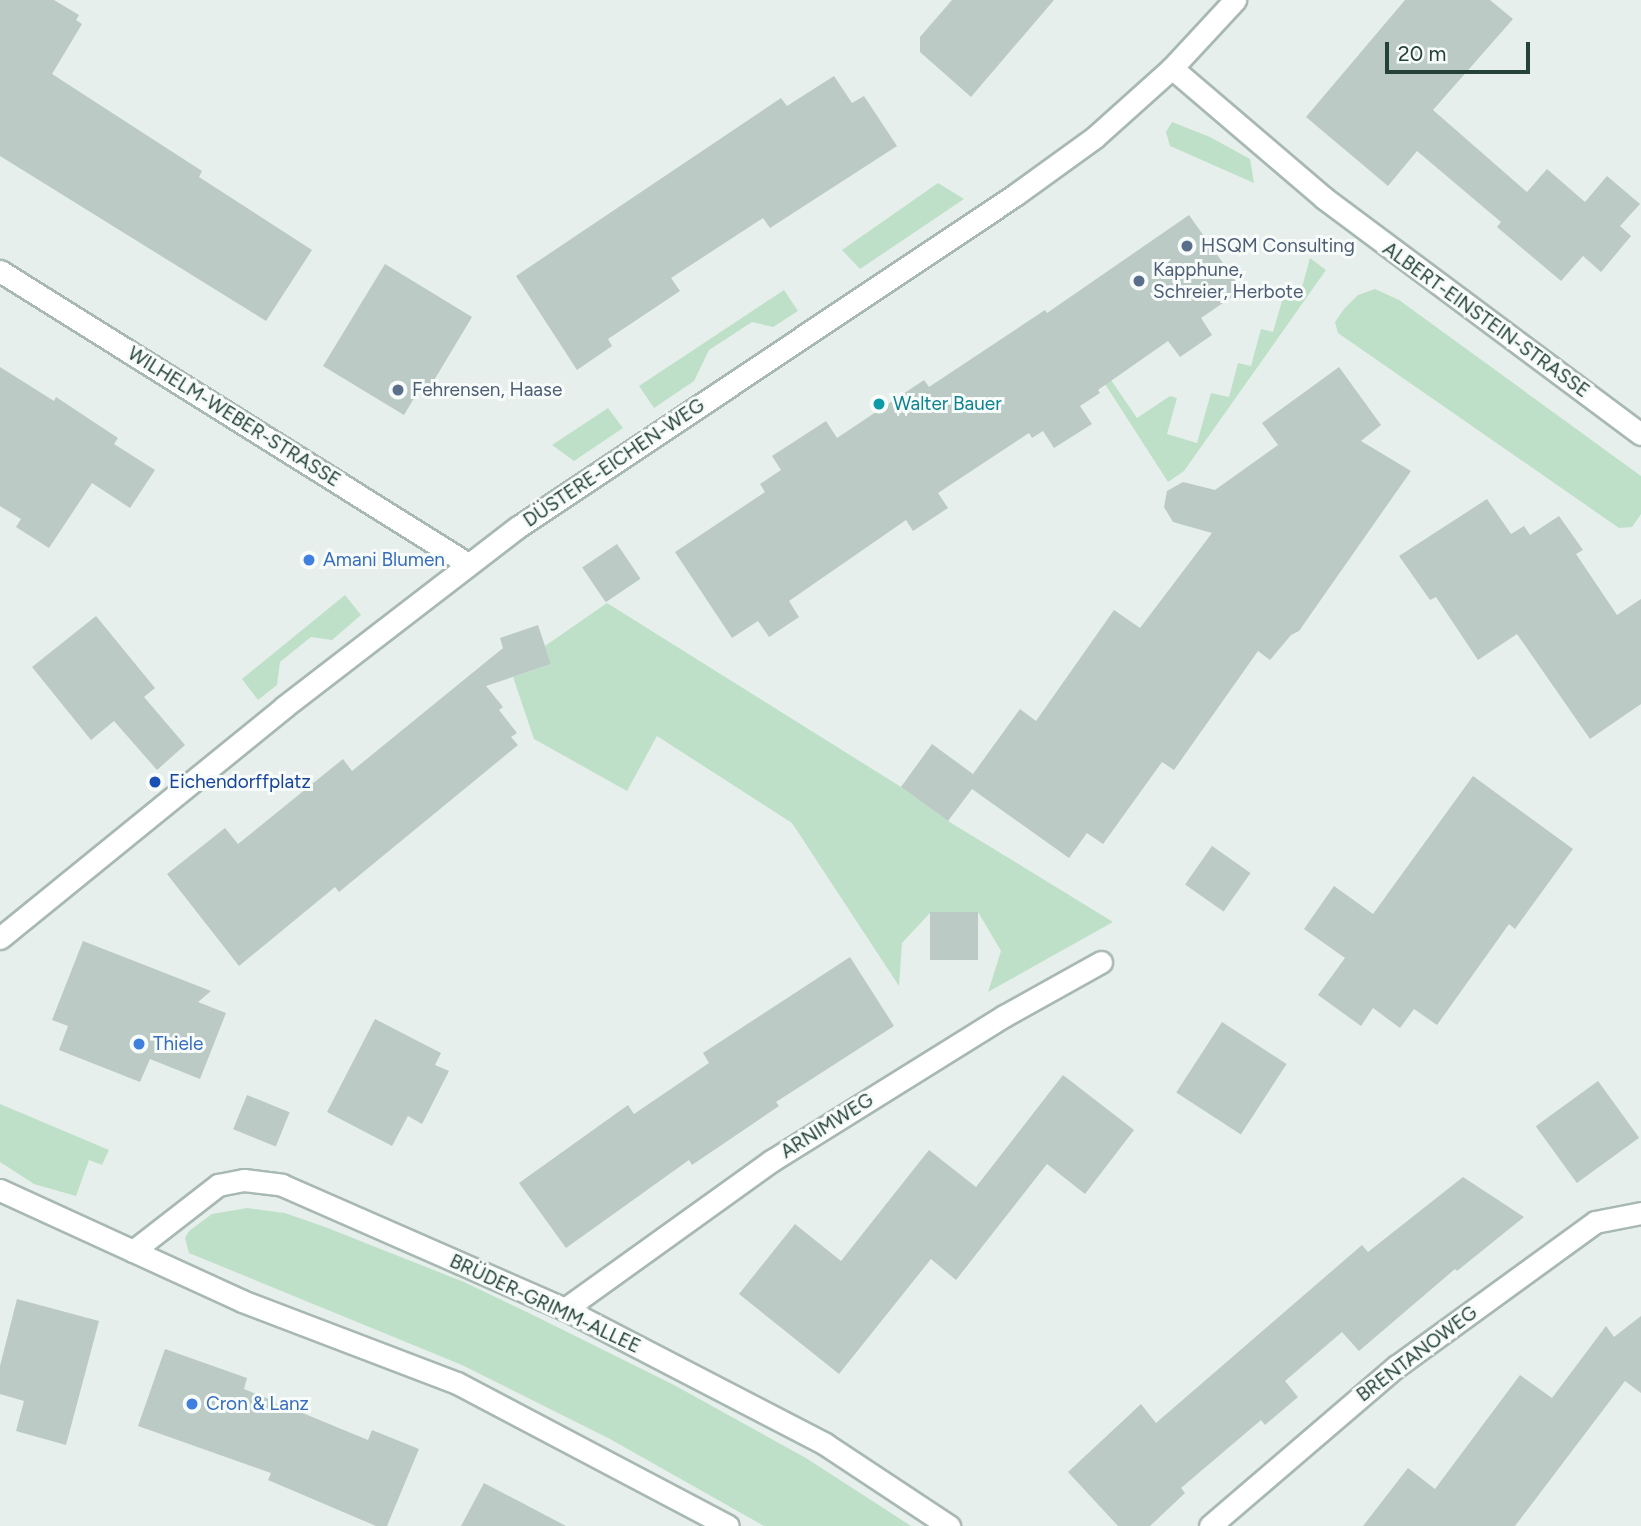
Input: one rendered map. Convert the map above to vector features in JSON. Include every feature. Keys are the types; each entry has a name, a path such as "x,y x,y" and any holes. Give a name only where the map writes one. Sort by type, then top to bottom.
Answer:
{"street":[{"name":"DÜSTERE-EICHEN-WEG","path":"0,939 284,708 518,527 1015,195 1095,137 1172,68 1235,0"},
{"name":"ALBERT-EINSTEIN-STRASSE","path":"1172,68 1324,198 1641,434"},
{"name":"WILHELM-WEBER-STRASSE","path":"0,271 468,564"},
{"name":"ARNIMWEG","path":"565,1309 771,1161 1004,1016 1101,962"},
{"name":"BRÜDER-GRIMM-ALLEE","path":"133,1251 218,1185 244,1180 282,1185 565,1309 825,1444 949,1526"},
{"path":"1,1195 242,1301 457,1383 727,1526"},
{"name":"BRENTANOWEG","path":"1210,1526 1397,1366 1595,1222 1641,1213"}],"green space":[{"path":"1172,122 1210,137 1250,159 1254,183 1170,146 1166,132"},
{"path":"938,183 964,199 860,269 842,250"},
{"path":"1310,258 1326,270 1184,471 1168,482 1105,384 1111,380 1137,418 1170,396 1177,398 1167,434 1197,443 1211,393 1229,397 1238,363 1251,366 1261,329 1273,332 1284,294 1299,298"},
{"path":"1375,289 1399,300 1641,476 1641,514 1632,527 1619,528 1338,333 1335,322 1344,309 1358,295"},
{"path":"784,290 798,311 773,327 752,322 709,350 694,381 654,408 639,386"},
{"path":"608,408 623,428 574,461 552,445"},
{"path":"345,595 361,615 332,640 311,637 280,662 277,685 258,700 242,679"},
{"path":"607,603 901,787 948,821 1113,922 988,992 1001,951 978,912 930,913 902,943 899,986 792,823 657,736 627,791 534,739 513,677 551,664 545,646"},
{"path":"0,1104 109,1150 102,1165 89,1160 76,1196 34,1184 0,1162"},
{"path":"247,1208 285,1213 325,1227 464,1282 535,1316 674,1385 806,1458 911,1526 764,1526 610,1439 462,1365 189,1253 185,1238 189,1231 212,1214"}],"building":[{"path":"0,0 54,0 79,15 76,20 82,24 52,74 202,171 199,177 312,250 266,321 0,156"},
{"path":"952,0 1054,0 971,97 920,52 920,37"},
{"path":"1405,0 1490,0 1513,19 1433,110 1527,192 1547,169 1585,202 1607,176 1640,204 1620,226 1631,236 1601,272 1583,256 1561,281 1497,227 1501,222 1417,151 1388,186 1306,117"},
{"path":"834,76 852,103 864,96 897,146 770,228 763,218 671,278 680,291 608,339 612,346 577,370 516,276 781,98 787,106"},
{"path":"1189,215 1242,290 1201,318 1212,335 1180,357 1168,341 1098,390 1100,393 1080,406 1092,424 1054,448 1043,431 1032,438 1029,433 938,493 948,508 913,531 906,520 789,601 799,617 769,637 758,621 732,638 675,552 765,492 760,484 781,470 772,456 826,421 837,438 924,380 929,387 1045,310 1047,313"},
{"path":"385,264 472,317 430,387 423,383 404,415 323,366"},
{"path":"0,367 54,401 56,397 118,438 114,444 155,470 130,508 92,483 49,548 16,527 21,519 0,506"},
{"path":"1339,367 1381,425 1361,441 1411,471 1299,631 1291,635 1270,660 1258,651 1174,770 1162,762 1103,844 1087,833 1069,858 972,789 948,821 901,787 932,744 973,774 1020,709 1036,721 1114,610 1140,628 1212,533 1173,522 1164,507 1167,491 1183,482 1215,490 1278,445 1262,423"},
{"path":"1487,499 1511,534 1524,526 1530,535 1559,516 1583,550 1576,554 1617,615 1641,599 1641,704 1590,739 1517,634 1478,660 1436,597 1430,600 1399,556"},
{"path":"617,544 640,579 606,602 582,567"},
{"path":"96,616 155,688 144,697 185,745 157,770 114,721 91,740 32,667"},
{"path":"538,625 551,664 486,686 503,707 499,710 517,733 511,737 518,745 339,892 335,887 239,966 167,874 225,828 238,844 343,759 352,771 503,648 500,638"},
{"path":"1473,776 1573,849 1515,929 1509,924 1437,1025 1414,1009 1400,1028 1373,1008 1361,1026 1318,995 1345,958 1304,929 1334,886 1373,914"},
{"path":"1212,846 1251,873 1224,911 1185,885"},
{"path":"930,912 978,912 978,960 930,960"},
{"path":"83,941 211,991 198,1002 226,1013 200,1079 150,1059 140,1082 59,1050 68,1026 52,1020"},
{"path":"850,957 894,1026 776,1102 779,1106 692,1165 689,1160 566,1248 519,1183 628,1105 634,1114 709,1063 703,1053"},
{"path":"375,1019 441,1053 435,1065 449,1071 422,1124 408,1116 392,1146 327,1112"},
{"path":"1222,1022 1287,1064 1241,1134 1176,1092"},
{"path":"1063,1075 1134,1130 1085,1194 1047,1164 956,1280 931,1259 839,1374 739,1294 795,1224 841,1261 929,1150 976,1187"},
{"path":"1598,1081 1639,1138 1577,1183 1536,1126"},
{"path":"247,1095 290,1112 276,1147 233,1129"},
{"path":"1463,1177 1524,1217 1457,1271 1455,1269 1359,1351 1342,1332 1285,1381 1298,1397 1265,1425 1261,1420 1181,1488 1185,1493 1150,1526 1118,1526 1068,1472 1141,1404 1156,1423 1362,1245 1368,1252"},
{"path":"17,1299 99,1321 66,1445 16,1431 24,1401 0,1394 0,1366"},
{"path":"1641,1316 1641,1393 1625,1381 1515,1526 1363,1526 1408,1468 1435,1489 1520,1375 1552,1398 1606,1326 1614,1337"},
{"path":"165,1349 247,1378 244,1389 368,1440 372,1430 419,1449 387,1526 376,1526 268,1480 271,1473 138,1426"},
{"path":"484,1483 566,1526 461,1526"}],"place":[{"name":"HSQM Consulting","path":"1187,246"},
{"name":"Kapphune, Schreier, Herbote","path":"1139,281"},
{"name":"Fehrensen, Haase","path":"398,390"},
{"name":"Walter Bauer","path":"879,404"},
{"name":"Amani Blumen","path":"309,560"},
{"name":"Eichendorffplatz","path":"155,782"},
{"name":"Thiele","path":"139,1044"},
{"name":"Cron & Lanz","path":"192,1404"}]}
